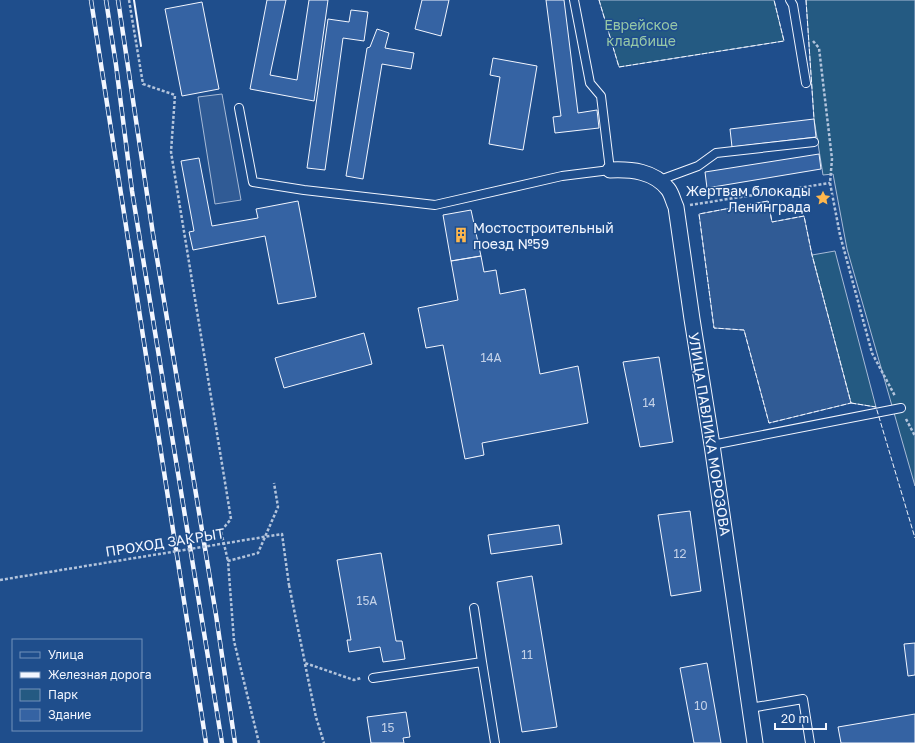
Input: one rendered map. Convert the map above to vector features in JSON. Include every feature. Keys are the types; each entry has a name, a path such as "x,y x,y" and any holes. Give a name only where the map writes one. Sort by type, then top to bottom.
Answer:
{"street":[{"path":"610,170 629,169 649,174 660,180"},
{"name":"УЛИЦА ПАВЛИКА МОРОЗОВА","path":"660,180 669,190 676,207 755,743"}],"lane":[{"path":"239,108 253,182 304,190 435,205 562,176 610,170 601,96 590,83 574,0"},
{"path":"790,0 796,21 806,84"},
{"path":"660,180 698,166 716,153 814,142"},
{"path":"712,445 901,408"},
{"path":"474,608 495,743"},
{"path":"373,678 482,662"},
{"path":"750,708 803,699 810,743"}],"path":[{"path":"129,0 143,84 175,95 171,152 231,519 221,531 228,561 234,641 259,743"},
{"path":"796,21 818,48 832,159 830,183 840,235 872,353 915,436"},
{"path":"676,207 830,183"},
{"path":"228,561 258,553 278,507 274,483"},
{"name":"ПРОХОД ЗАКРЫТ","path":"0,580 282,534 289,585 305,663"},
{"path":"305,663 354,680 373,678"},
{"path":"305,663 316,717 324,743"}],"green space":[{"name":"Еврейское кладбище","path":"599,0 774,0 784,41 619,67"},
{"path":"806,0 915,0 915,486 847,249 833,174 823,175 814,119"},
{"path":"835,251 876,407 851,403 812,255"}],"shaded area":[{"path":"222,94 241,200 215,204 198,97"},
{"path":"768,201 772,222 804,216 812,255 851,403 769,423 744,330 714,328 699,214"}],"building":[{"path":"267,0 286,0 270,75 297,80 309,0 328,0 314,101 250,89"},
{"path":"422,0 449,0 441,36 415,29"},
{"path":"546,0 564,0 578,113 597,110 599,128 555,133 553,117 561,116"},
{"path":"202,2 219,89 182,96 165,9"},
{"path":"351,10 368,12 364,41 343,38 325,170 307,168 328,19 349,22"},
{"path":"377,29 389,33 385,48 414,53 411,69 382,64 363,179 346,176 367,48 370,47"},
{"path":"493,58 537,66 523,150 489,144 500,77 490,75"},
{"path":"814,119 816,137 732,147 730,129"},
{"path":"819,154 821,169 707,188 705,172"},
{"path":"199,158 212,226 258,218 256,209 298,201 316,297 278,304 265,236 193,250 189,232 194,231 181,161"},
{"name":"Мостостроительный поезд №59","path":"471,210 481,256 451,261 443,215"},
{"path":"481,256 484,272 496,270 500,294 525,289 540,374 578,366 588,423 482,443 484,455 465,459 443,345 426,348 418,308 458,300 451,261"},
{"path":"364,333 372,364 284,388 275,358"},
{"path":"659,357 673,442 640,447 623,362"},
{"path":"690,511 701,591 671,596 658,515"},
{"path":"559,525 562,544 491,554 488,535"},
{"path":"381,553 396,641 402,641 405,659 383,662 380,647 349,652 347,640 351,640 337,560"},
{"path":"532,576 557,727 522,732 497,582"},
{"path":"915,643 915,675 908,676 904,644"},
{"path":"707,663 721,743 694,743 680,668"},
{"path":"406,712 410,737 403,738 404,743 371,743 367,717"},
{"path":"915,714 915,743 841,743 838,727"}],"railway":[{"path":"91,0 206,743"},
{"path":"106,0 132,191 222,743"},
{"path":"118,0 153,234 216,615 235,743"}],"fence":[{"path":"599,0 619,67 784,41 774,0"},
{"path":"806,0 814,119"},
{"path":"768,201 772,222 804,216 812,255 851,403 769,423 744,330 714,328 699,214 768,201"},
{"path":"851,403 876,407 915,538"}],"wall":[{"path":"134,0 141,46"}],"place":[{"name":"Жертвам блокады Ленинграда","path":"823,198"},
{"name":"Мостостроительный поезд №59","path":"461,235"}]}
